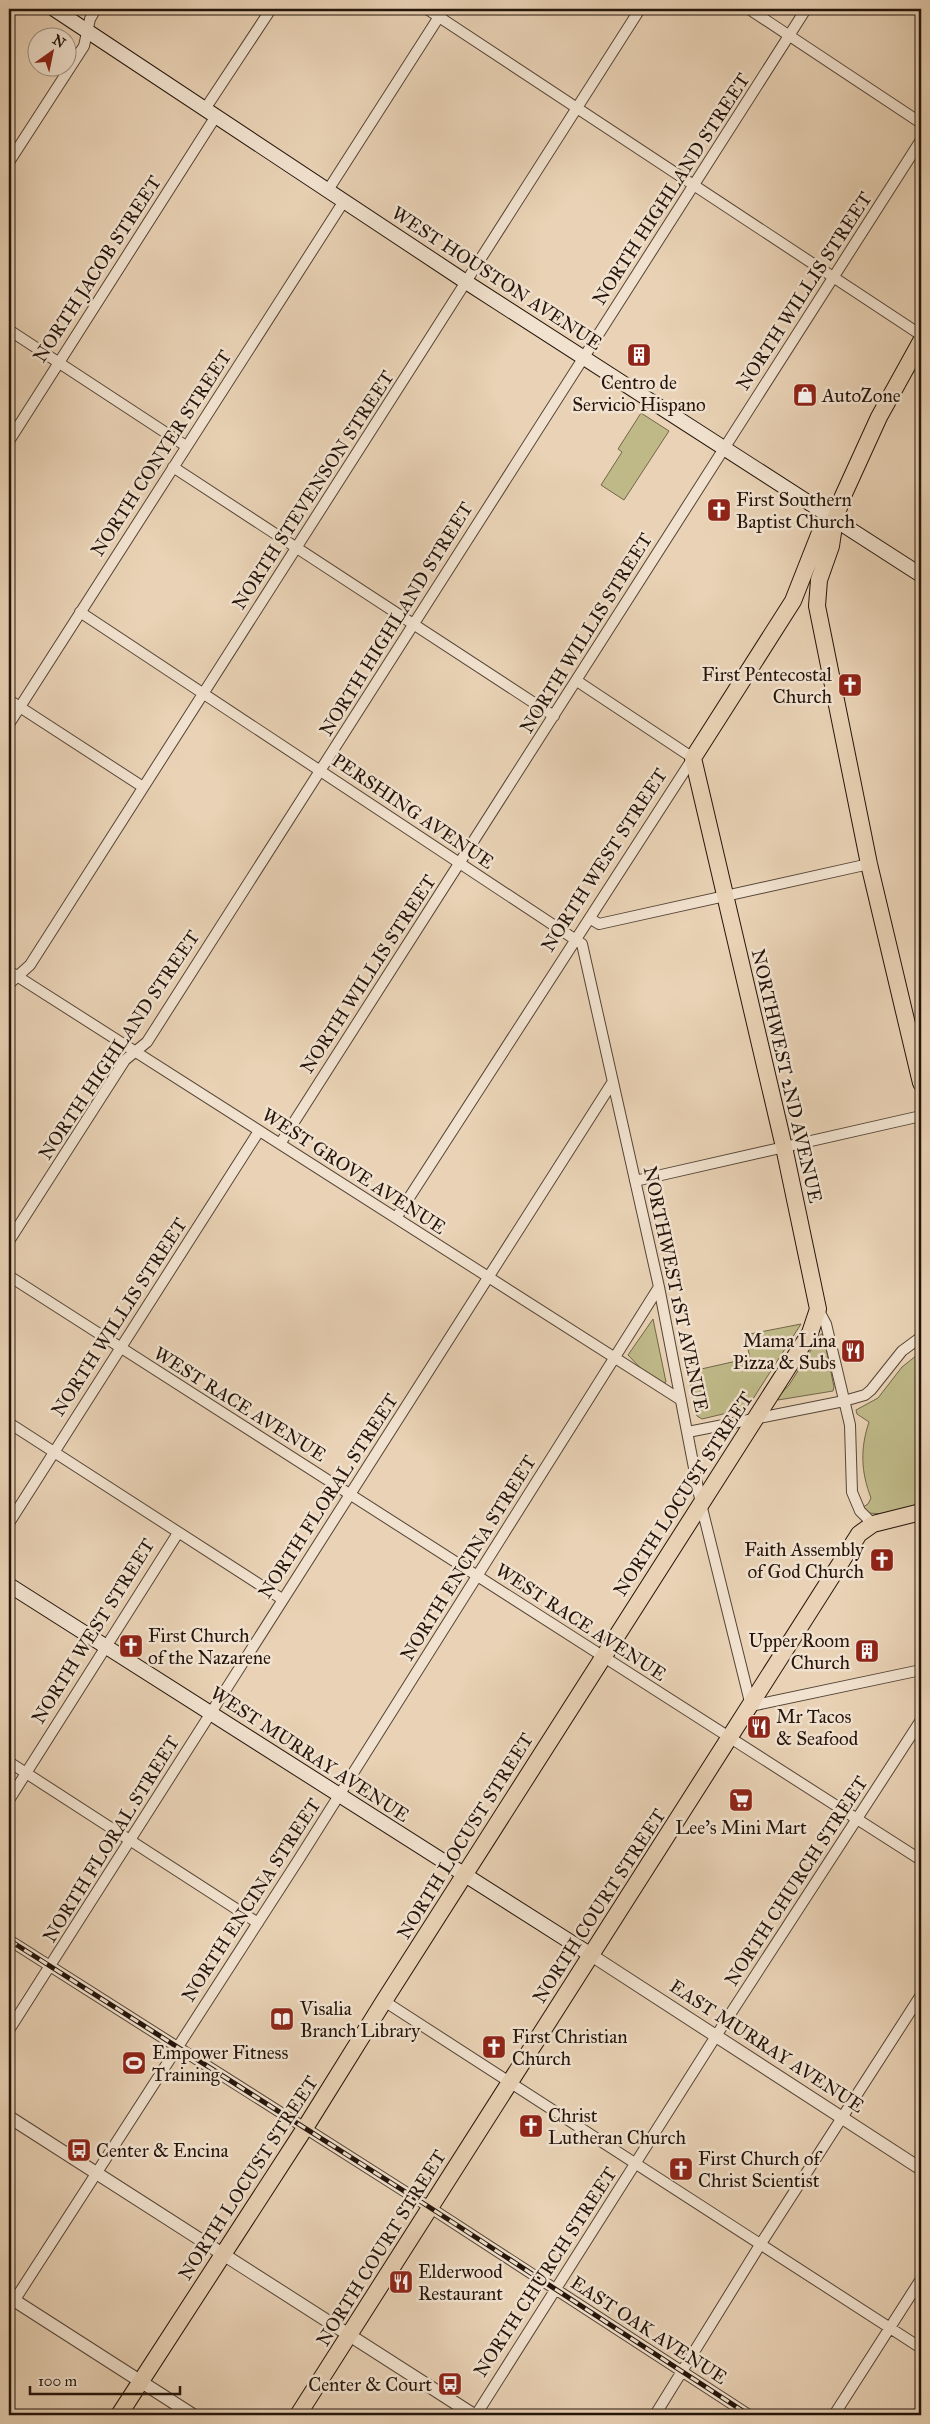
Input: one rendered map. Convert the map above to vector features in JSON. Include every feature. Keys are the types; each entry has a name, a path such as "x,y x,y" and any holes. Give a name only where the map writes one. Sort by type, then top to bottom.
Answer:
{"main road":[{"name":"WEST HOUSTON AVENUE","path":"54,9 466,282 921,575"},
{"path":"921,341 858,460 835,520 832,546 819,580 817,606 869,864 921,1083"},
{"name":"NORTH WEST STREET","path":"693,758 793,601 819,535 835,520"},
{"path":"793,601 798,597 807,597 817,606"},
{"name":"NORTHWEST 2ND AVENUE","path":"693,758 784,1148 818,1309"},
{"name":"NORTH LOCUST STREET","path":"120,2415 305,2128 463,1876 810,1333 818,1309"},
{"path":"873,1524 919,1514"},
{"name":"NORTH COURT STREET","path":"298,2415 509,2082 731,1738 851,1546 859,1534 873,1524"},
{"name":"WEST MURRAY AVENUE","path":"9,1585 340,1795 463,1876 592,1955"}],"street":[{"path":"9,162 84,46 90,19 96,9"},
{"name":"NORTH JACOB STREET","path":"9,441 59,362 271,9"},
{"path":"427,9 441,12 577,107 921,335"},
{"name":"NORTH STEVENSON STREET","path":"9,984 13,973 30,965 640,9"},
{"path":"749,9 921,123"},
{"name":"NORTH HIGHLAND STREET","path":"9,1242 125,1060 147,1042 806,9"},
{"path":"328,190 441,12"},
{"name":"NORTH WILLIS STREET","path":"280,1144 577,682 921,140"},
{"name":"NORTH CONYER STREET","path":"9,724 344,200"},
{"path":"9,330 186,446"},
{"path":"173,467 554,716"},
{"name":"PERSHING AVENUE","path":"80,612 576,940"},
{"path":"577,682 693,758"},
{"path":"9,700 143,787"},
{"name":"NORTH WEST STREET","path":"396,1218 591,919 693,758"},
{"path":"591,919 599,924 869,864"},
{"name":"NORTHWEST 1ST AVENUE","path":"576,940 582,944 659,1287 701,1504 751,1706"},
{"name":"WEST GROVE AVENUE","path":"13,973 681,1400"},
{"name":"NORTH FLORAL STREET","path":"9,2030 612,1083"},
{"path":"635,1181 921,1116"},
{"name":"NORTH WILLIS STREET","path":"9,1522 259,1131"},
{"name":"WEST RACE AVENUE","path":"9,1276 921,1860"},
{"name":"NORTH ENCINA STREET","path":"12,2299 96,2173 340,1795 659,1287"},
{"name":"NORTHWEST 2ND AVENUE","path":"818,1309 826,1324 850,1425 852,1492 860,1511 866,1520 873,1524"},
{"path":"688,1432 844,1401 865,1395 902,1351 921,1337"},
{"path":"9,1423 282,1599"},
{"name":"NORTH WEST STREET","path":"9,1800 178,1533"},
{"path":"751,1706 921,1670"},
{"name":"NORTH CHURCH STREET","path":"475,2415 554,2288 921,1720"},
{"path":"9,1762 131,1839 258,1923"},
{"name":"EAST OAK AVENUE","path":"9,1940 430,2207 749,2415"},
{"name":"EAST MURRAY AVENUE","path":"592,1955 921,2169"},
{"path":"655,2415 760,2245 921,1995"},
{"path":"384,2001 921,2348"},
{"path":"9,2117 222,2255 475,2415"},
{"path":"834,2415 921,2279"},
{"path":"12,2299 193,2415"}],"shaded area":[{"path":"641,413 669,431 624,500 601,485 622,452 618,449"},
{"path":"653,1319 666,1382 661,1384 648,1376 628,1355"},
{"path":"801,1324 749,1405 744,1409 702,1419 697,1416 688,1372 750,1358 745,1335"},
{"path":"821,1334 823,1334 834,1387 833,1391 778,1400 777,1398 789,1385"},
{"path":"921,1352 921,1504 884,1514 868,1513 863,1507 868,1504 871,1498 865,1479 863,1451 869,1422 857,1414 856,1410 878,1398 902,1367"}],"railway":[{"path":"9,1940 426,2205 749,2415"}],"place":[{"name":"Centro de Servicio Hispano","path":"639,355"},
{"name":"AutoZone","path":"805,395"},
{"name":"First Southern Baptist Church","path":"719,510"},
{"name":"First Pentecostal Church","path":"850,685"},
{"name":"Mama Lina Pizza & Subs","path":"853,1351"},
{"name":"Faith Assembly of God Church","path":"882,1560"},
{"name":"First Church of the Nazarene","path":"131,1646"},
{"name":"Upper Room Church","path":"867,1651"},
{"name":"Mr Tacos & Seafood","path":"759,1727"},
{"name":"Lee's Mini Mart","path":"741,1800"},
{"name":"Visalia Branch Library","path":"282,2019"},
{"name":"First Christian Church","path":"494,2047"},
{"name":"Empower Fitness Training","path":"134,2063"},
{"name":"Christ Lutheran Church","path":"531,2126"},
{"name":"Center & Encina","path":"79,2150"},
{"name":"First Church of Christ Scientist","path":"681,2169"},
{"name":"Elderwood Restaurant","path":"401,2282"},
{"name":"Center & Court","path":"450,2384"}]}
